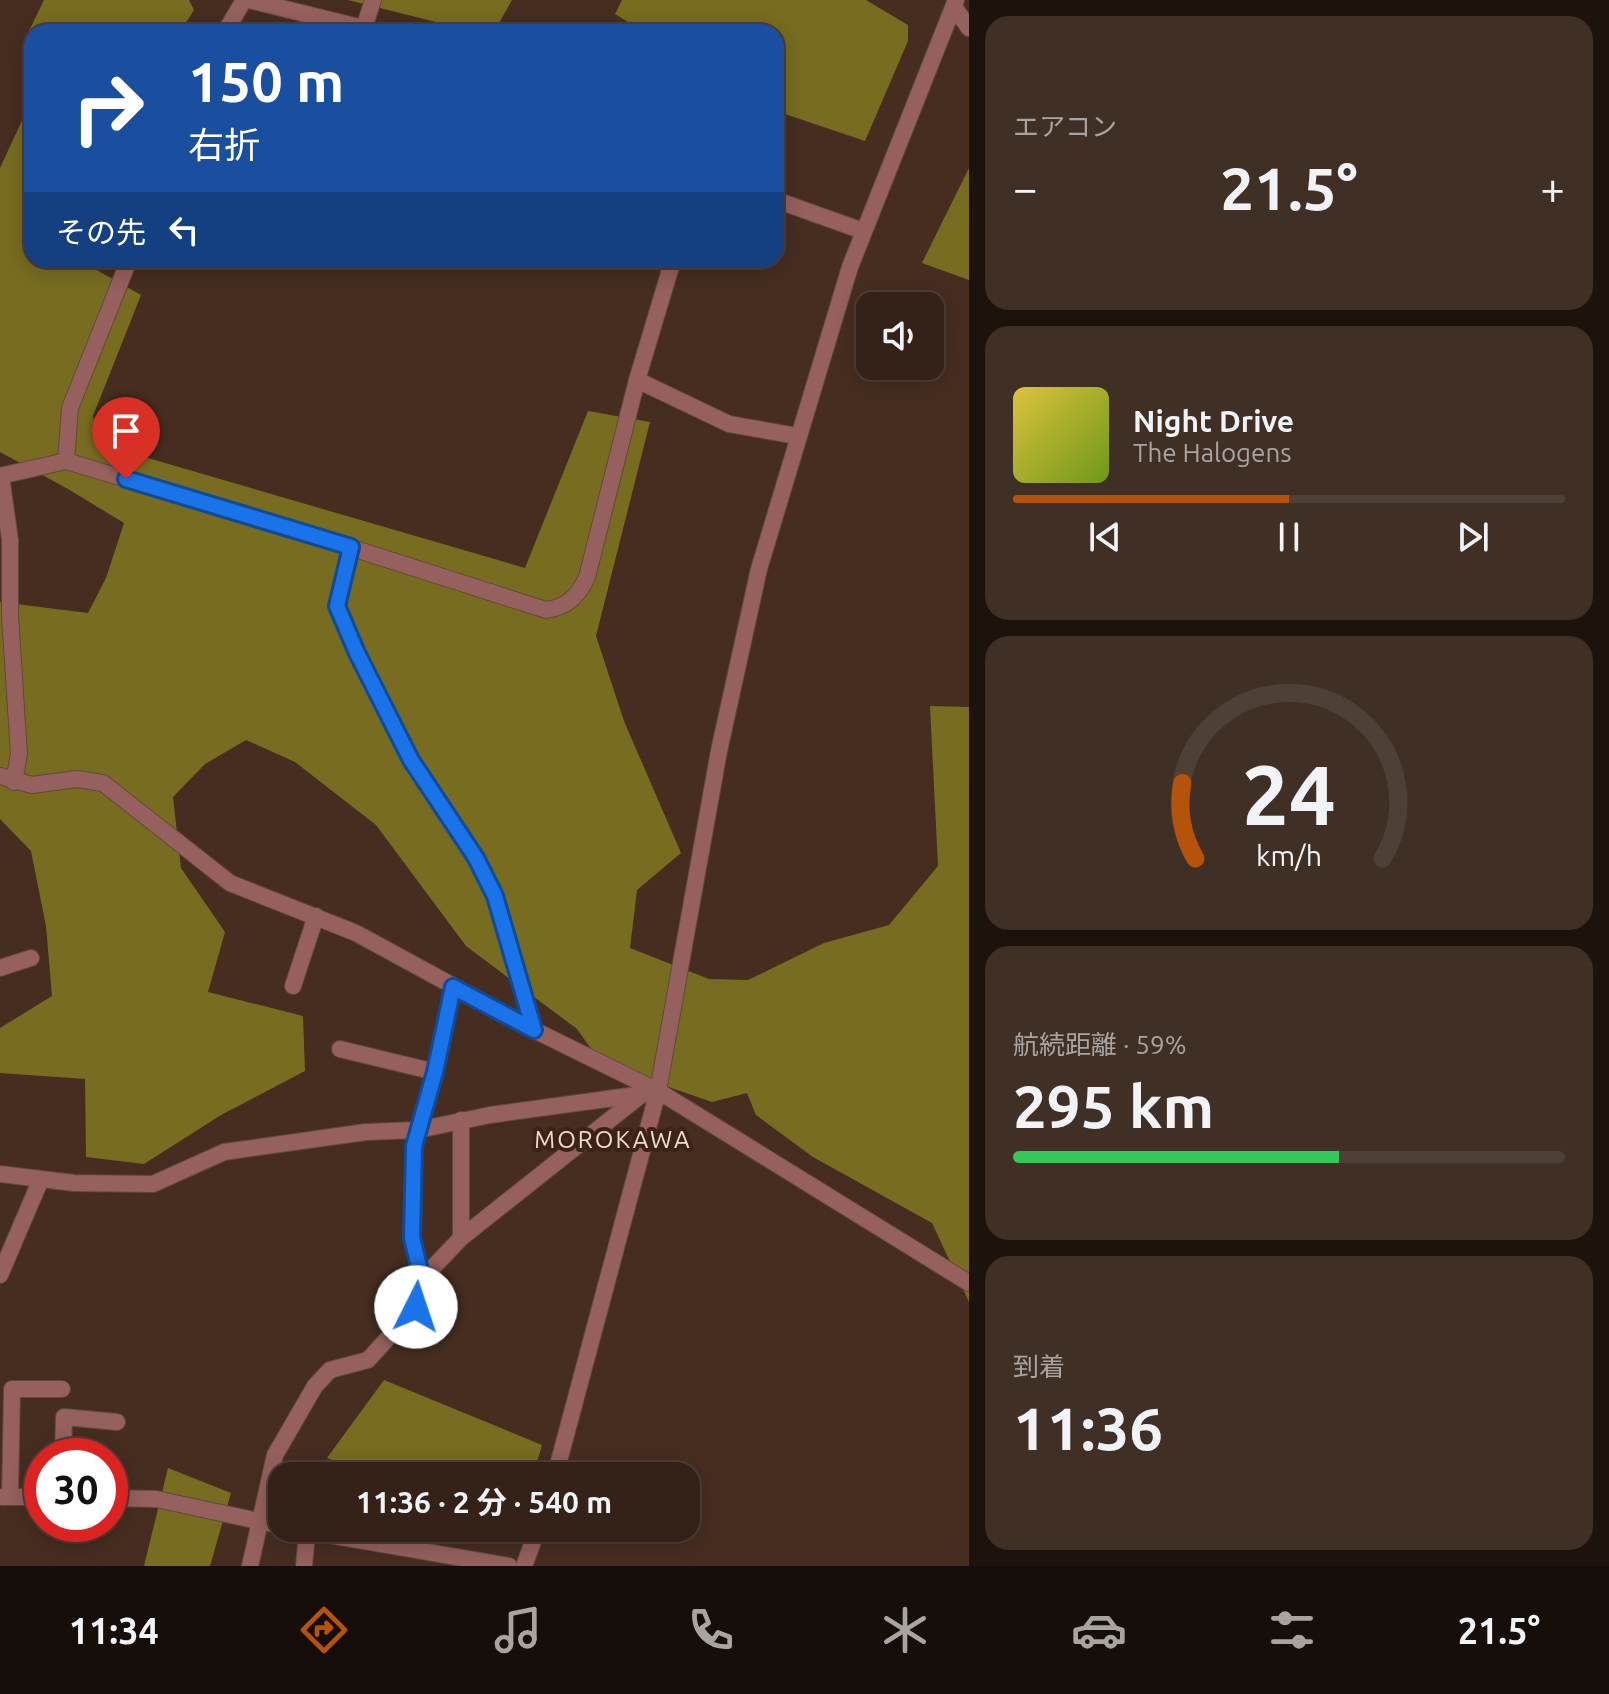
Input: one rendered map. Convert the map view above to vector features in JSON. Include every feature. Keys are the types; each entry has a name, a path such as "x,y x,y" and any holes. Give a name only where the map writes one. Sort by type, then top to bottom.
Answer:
{"street":[{"path":"230,24 247,0 347,24"},
{"path":"372,24 373,0"},
{"path":"955,3 969,28"},
{"path":"558,1462 650,1093 759,569 797,436 863,231 955,3"},
{"path":"784,203 863,231"},
{"path":"66,461 70,408 126,268"},
{"path":"671,268 637,380 587,577 579,594 561,608 546,610 66,461 0,476 10,540 10,617 19,754 7,779 32,785 77,779 103,783 230,883 356,933 650,1093 969,1283"},
{"path":"637,380 729,424 797,436"},
{"path":"351,547 337,606 411,760 476,858 495,896 534,1030"},
{"path":"293,986 316,916"},
{"path":"0,968 31,958"},
{"path":"250,1566 275,1455 315,1386 330,1370 368,1360 416,1307 422,1279 412,1238 414,1146 435,1072 453,987"},
{"path":"340,1049 435,1072"},
{"path":"0,1174 74,1183 153,1184 224,1152 366,1132 418,1130 461,1120 650,1093"},
{"path":"422,1279 461,1238 650,1093"},
{"path":"461,1120 461,1238"},
{"path":"0,1275 41,1179"},
{"path":"5,1497 12,1389 62,1389"},
{"path":"63,1438 64,1417 117,1422"},
{"path":"128,1498 156,1499 268,1523"},
{"path":"304,1566 306,1542"},
{"path":"362,1542 509,1566"},
{"path":"524,1566 533,1542"}],"shaded area":[{"path":"44,0 189,0 194,10 185,24 32,24"},
{"path":"348,0 512,0 498,24 444,24"},
{"path":"622,0 866,0 908,25 908,41 865,141 784,114 784,24 631,24 615,14"},
{"path":"24,116 24,268 93,268 141,295 93,416 100,444 525,568 588,411 650,422 596,636 624,721 681,853 637,890 630,948 709,979 748,980 824,943 889,925 938,866 930,706 969,707 969,1302 932,1223 813,1157 756,1115 747,1093 712,1102 602,1064 577,1029 466,946 376,825 295,762 246,740 205,764 173,797 181,868 225,932 208,992 303,1016 305,1071 221,1115 144,1164 86,1157 85,1079 0,1073 0,1028 52,996 46,926 31,851 0,819 0,602 88,613 106,578 124,523 0,452 0,168"},
{"path":"969,168 969,280 922,263"},
{"path":"384,1380 542,1445 537,1462 337,1462 327,1458"},
{"path":"168,1468 231,1493 210,1566 144,1566"}],"district":[{"name":"MOROKAWA","path":"613,1140"}],"route":[{"path":"126,479 351,547 337,606 411,760 476,858 495,896 534,1030 453,987 435,1072 414,1146 412,1238 422,1279 416,1307"}]}
